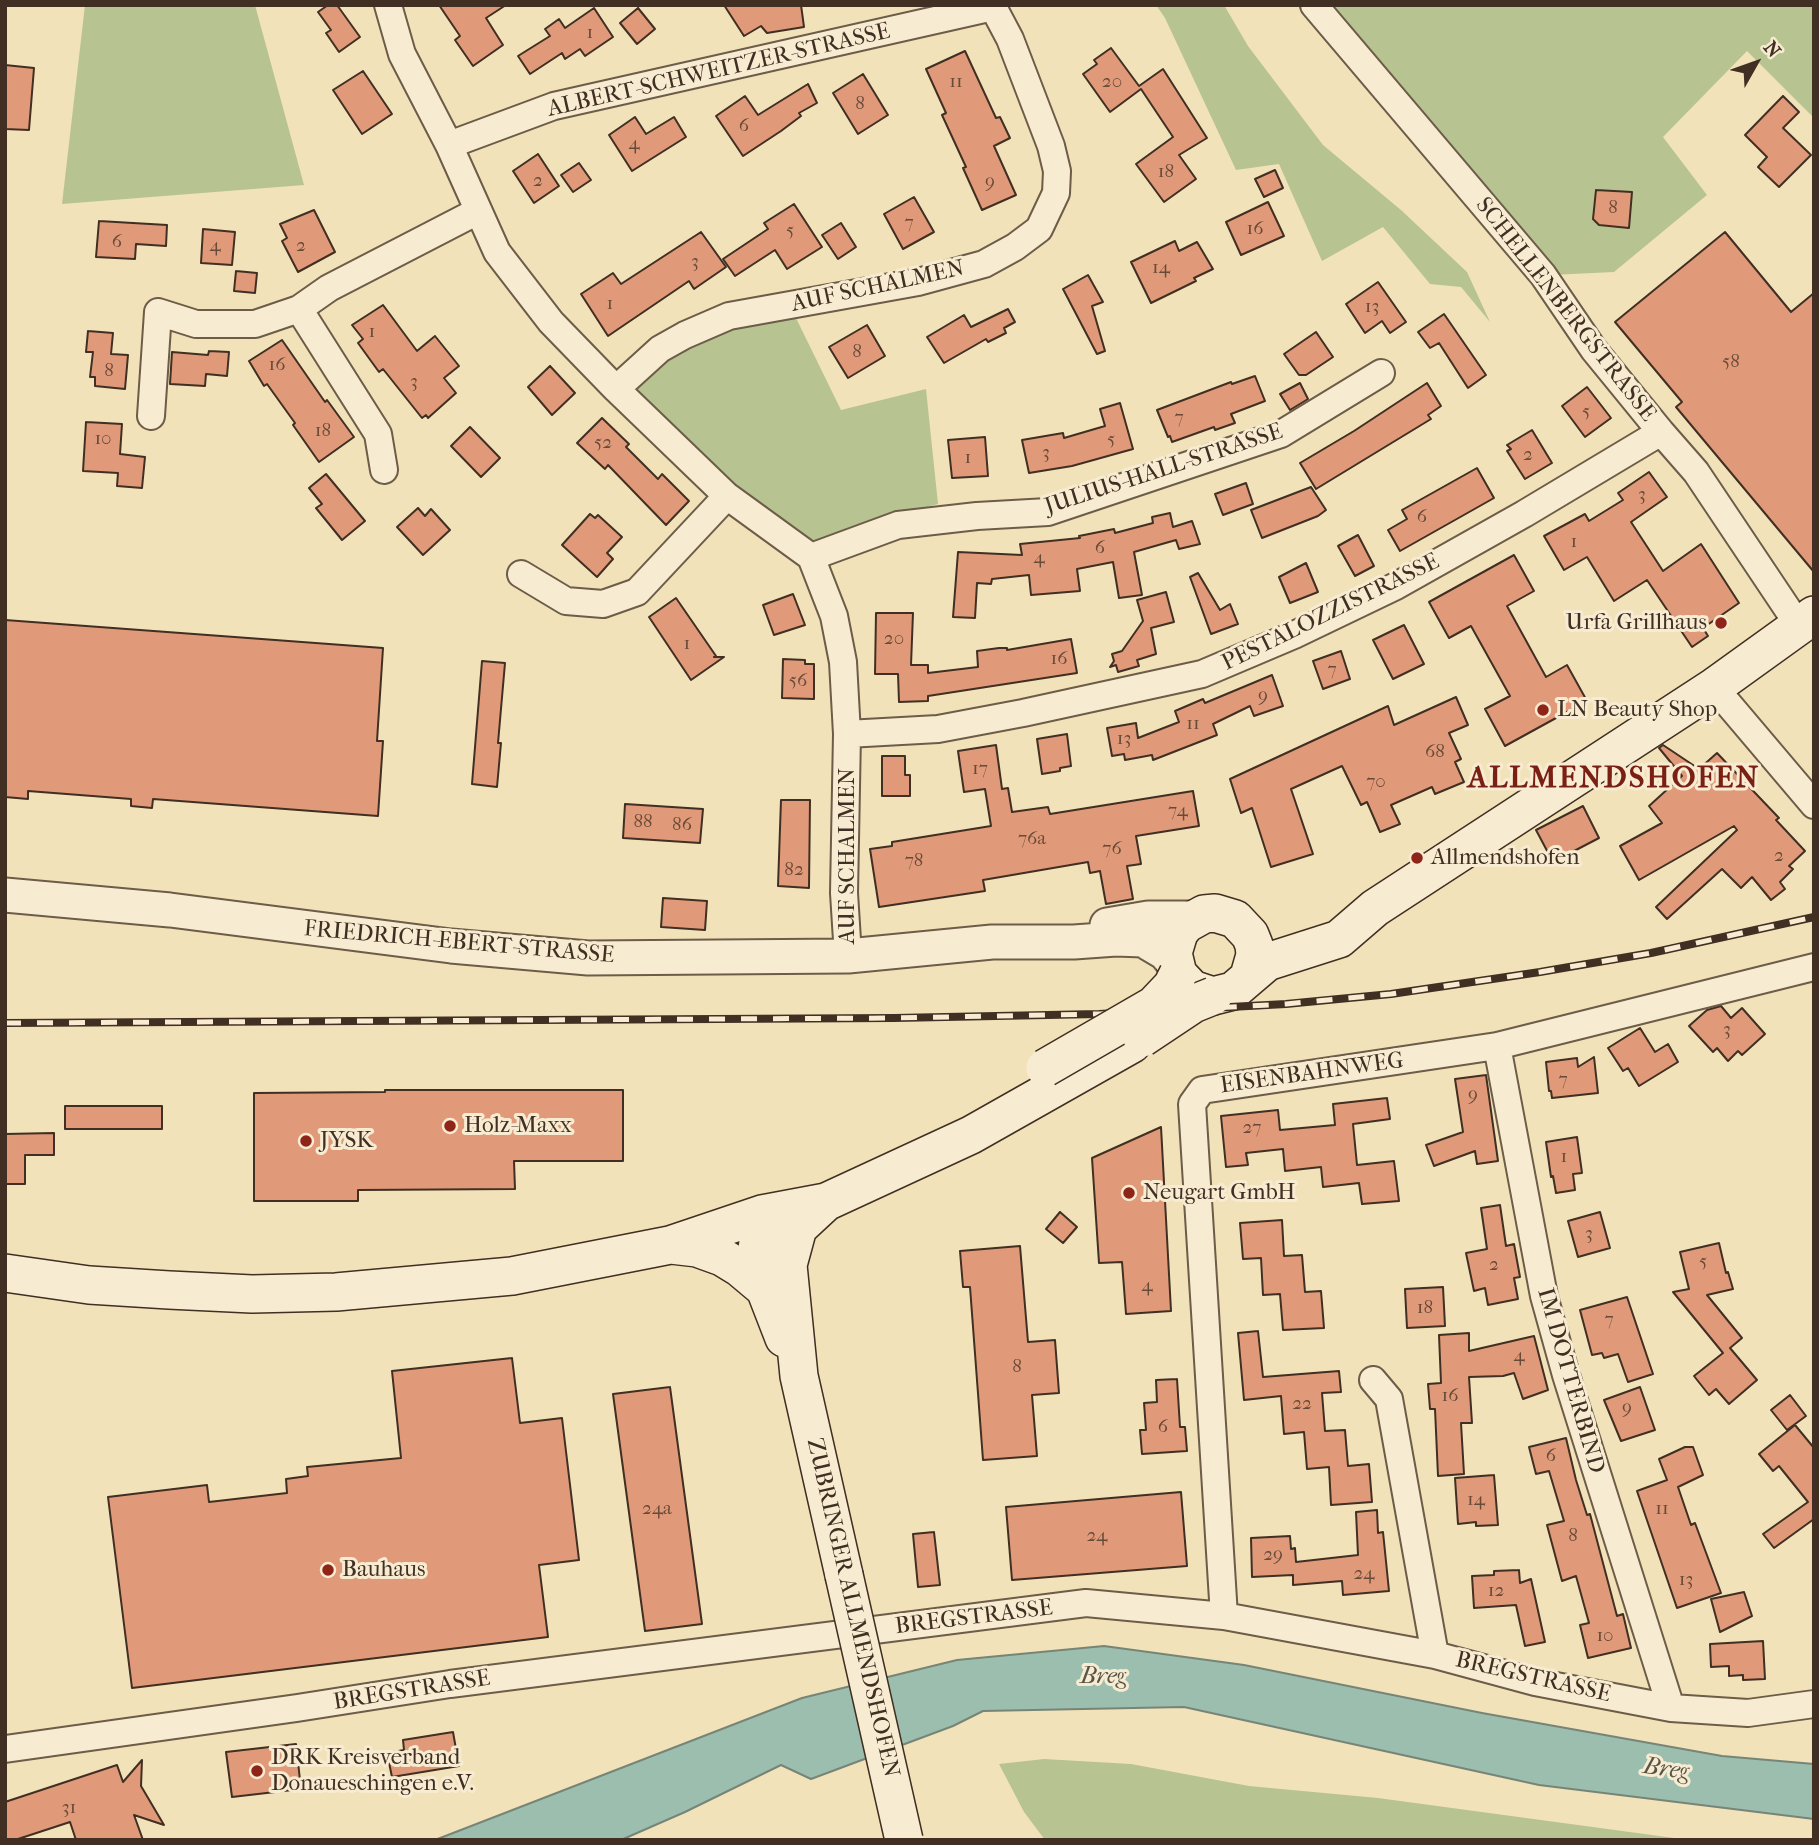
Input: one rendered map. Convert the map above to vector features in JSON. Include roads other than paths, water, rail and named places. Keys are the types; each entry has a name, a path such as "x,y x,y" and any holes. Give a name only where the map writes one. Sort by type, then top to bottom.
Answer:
{"main road":[{"name":"FRIEDRICH-EBERT-STRASSE","path":"1176,969 1192,989 1213,996 1233,991 1251,971 1267,961 1339,939 1375,908 1714,687 1806,620"},
{"name":"FRIEDRICH-EBERT-STRASSE","path":"1194,918 1215,913 1226,915 1244,926 1264,933 1278,933 1375,908"},
{"path":"762,1214 929,1130 1045,1068 1154,1005 1172,986 1176,969 1174,942 1194,918"},
{"path":"1244,926 1254,945 1251,971"},
{"path":"5,1273 89,1285 169,1290 252,1294 336,1293 512,1276 670,1245 762,1214 826,1202 971,1135 1132,1045 1193,1004 1213,996"},
{"path":"799,1376 788,1265 799,1228 826,1202"},
{"path":"762,1214 757,1250 765,1289 799,1376"},
{"path":"670,1245 697,1248 722,1257 765,1289"},
{"name":"ZUBRINGER ALLMENDSHOFEN","path":"799,1376 904,1840"}],"street":[{"path":"388,5 402,54 449,145 497,252 543,312 616,389 727,496 811,557"},
{"name":"SCHELLENBERGSTRASSE","path":"1314,5 1543,275 1594,351 1696,472 1806,620"},
{"name":"ALBERT-SCHWEITZER-STRASSE","path":"449,145 554,106 992,6"},
{"name":"AUF SCHALMEN","path":"616,389 660,349 729,316 918,282 984,264 1015,247 1039,229 1056,193 1057,171 1051,146 1010,39 992,6"},
{"path":"151,416 158,312 197,324 255,324 299,309 329,288 478,211"},
{"path":"299,309 378,434 384,470"},
{"name":"JULIUS-HALL-STRASSE","path":"811,557 898,525 977,516 1048,512 1281,434 1381,373"},
{"name":"PESTALOZZISTRASSE","path":"847,734 938,729 1202,674 1294,635 1396,586 1661,432"},
{"path":"521,574 566,601 603,604 637,592 727,496"},
{"name":"AUF SCHALMEN","path":"811,557 834,616 843,662 847,734 844,893 849,956"},
{"path":"1714,687 1814,805"},
{"name":"FRIEDRICH-EBERT-STRASSE","path":"5,895 170,910 438,945 588,958 849,956 992,942 1143,940 1165,953 1176,969"},
{"name":"FRIEDRICH-EBERT-STRASSE","path":"1041,942 1076,929 1148,918 1194,918"},
{"name":"EISENBAHNWEG","path":"1224,1615 1192,1104 1202,1090 1497,1046 1814,967"},
{"name":"IM DOTTERBIND","path":"1497,1046 1544,1296 1566,1375 1671,1708"},
{"path":"1373,1380 1389,1399 1435,1655"},
{"name":"BREGSTRASSE","path":"5,1749 450,1684 1086,1604 1224,1615 1435,1655 1535,1682 1671,1708 1748,1713 1814,1704"}],"water":[{"name":"Breg","path":"1104,1646 1244,1665 1482,1713 1722,1756 1814,1764 1814,1819 1539,1785 1184,1707 983,1711 953,1726 811,1779 781,1765 621,1840 435,1840 802,1698 957,1660"}],"railway":[{"path":"5,1023 894,1018 1099,1014 1286,1004 1391,994 1540,972 1651,953 1814,917"}],"place":[{"name":"Urfa Grillhaus","path":"1721,623"},
{"name":"LN Beauty Shop","path":"1543,710"},
{"name":"Allmendshofen","path":"1417,858"},
{"name":"Holz-Maxx","path":"450,1126"},
{"name":"JYSK","path":"306,1141"},
{"name":"Neugart GmbH","path":"1129,1193"},
{"name":"Bauhaus","path":"328,1570"},
{"name":"DRK Kreisverband Donaueschingen e.V.","path":"257,1771"}],"district":[{"name":"ALLMENDSHOFEN","path":"1614,780"}]}
